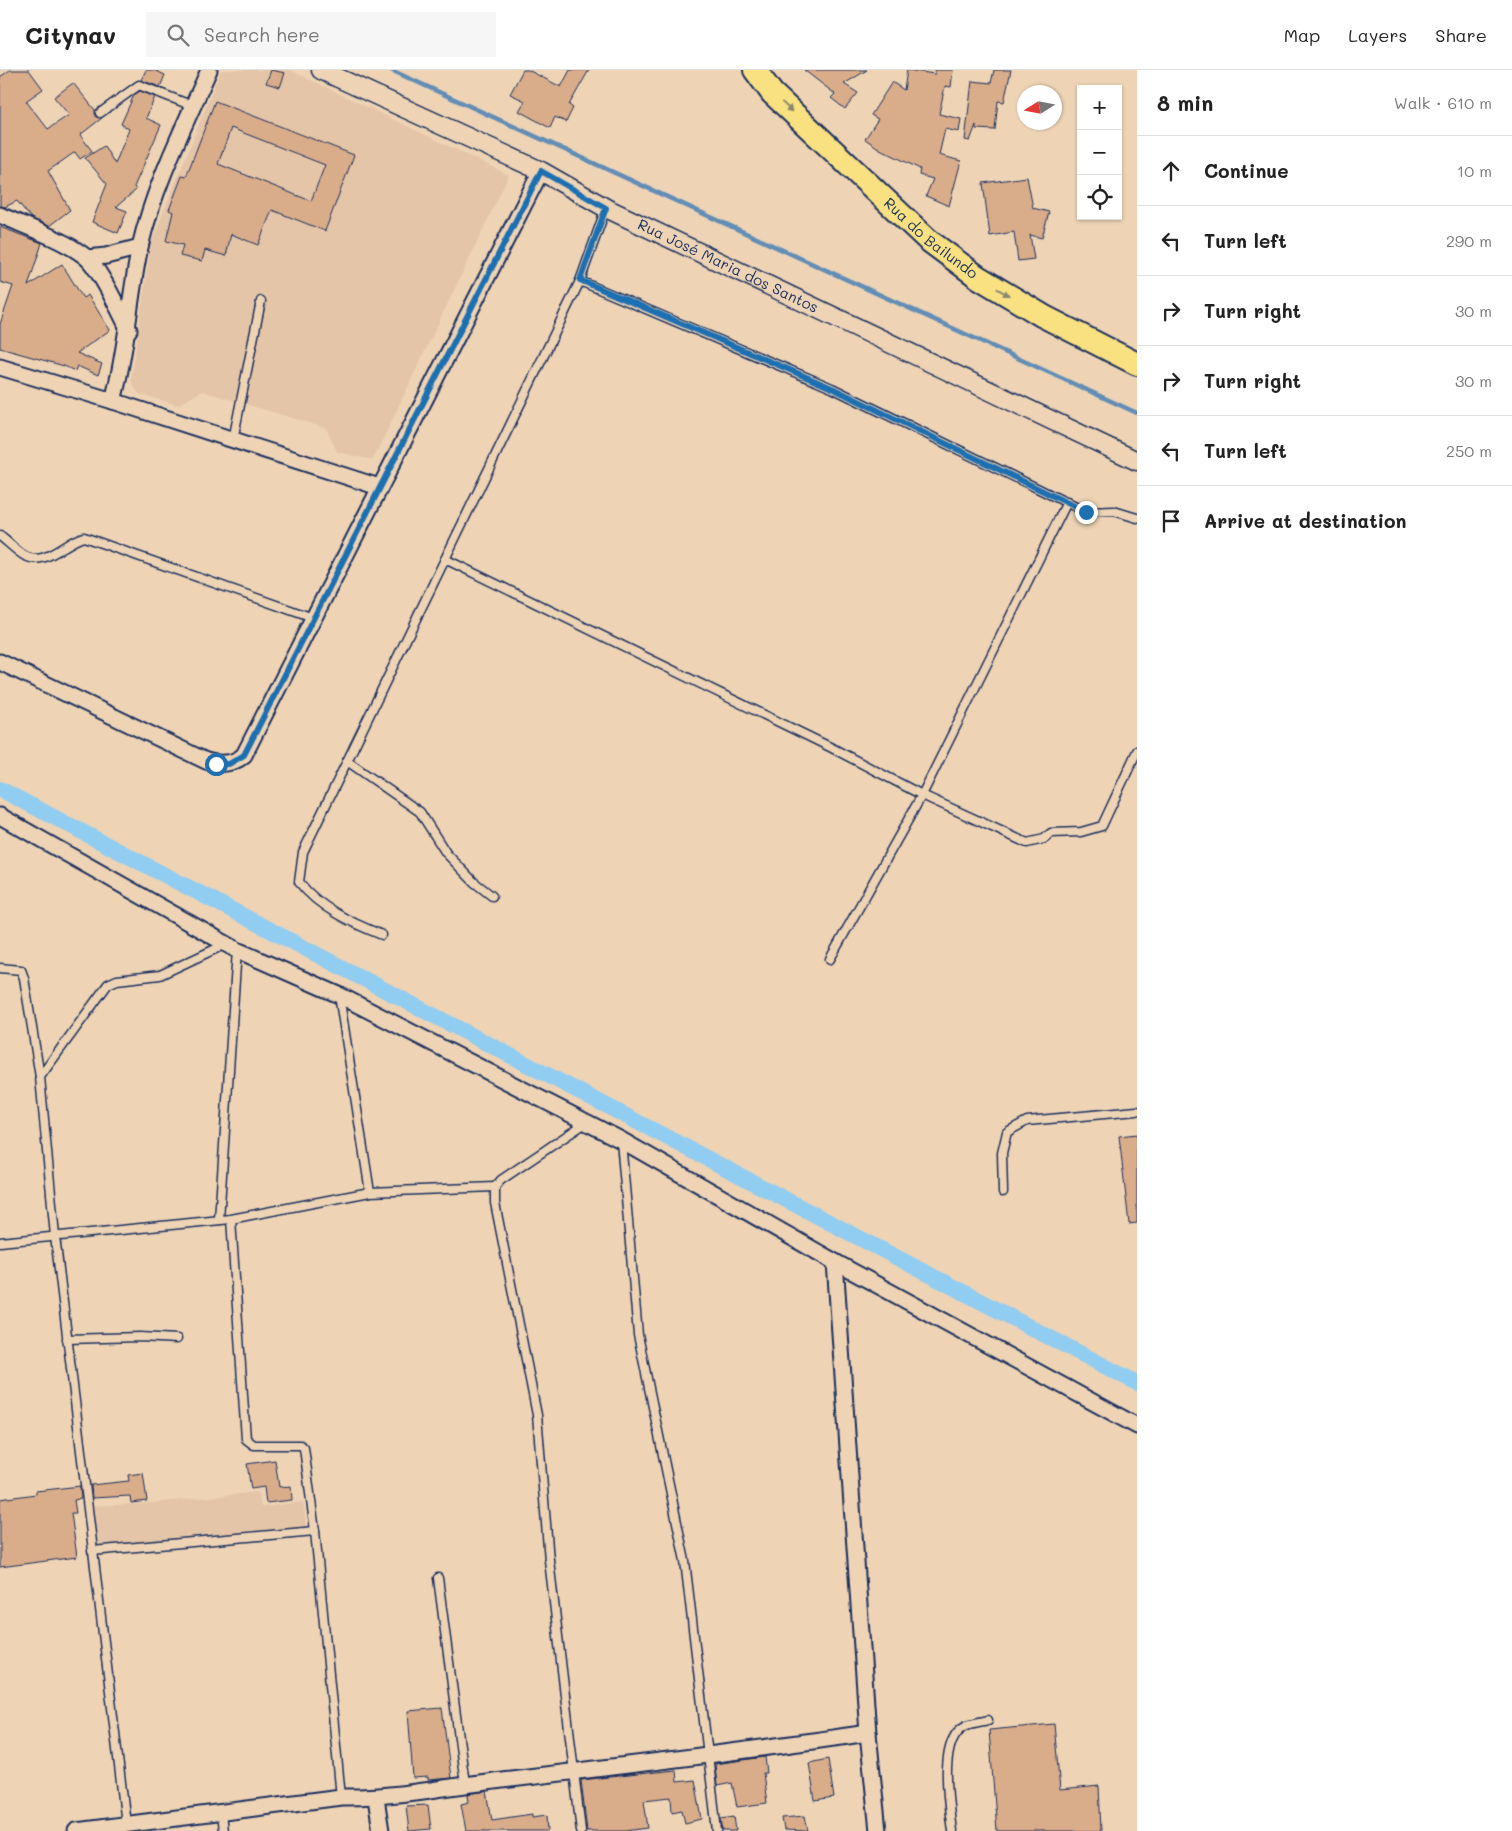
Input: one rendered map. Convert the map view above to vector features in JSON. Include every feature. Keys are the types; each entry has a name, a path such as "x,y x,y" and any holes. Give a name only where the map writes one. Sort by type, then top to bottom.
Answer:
{"main road":[{"name":"Rua do Bailundo","path":"755,70 772,93 928,240 978,277 1043,316 1137,364"}],"street":[{"path":"113,401 122,368 140,247 156,195 209,70"},
{"name":"Rua José Maria dos Santos","path":"321,70 541,171 606,208 1137,462"},
{"path":"0,662 206,761 229,764 244,755 541,171"},
{"path":"0,215 46,235 87,258 114,301 128,330"},
{"path":"87,258 106,256 140,247"},
{"path":"0,367 113,401 379,487"},
{"path":"0,816 231,947 339,995 621,1140 834,1262 1137,1426"},
{"path":"834,1262 868,1734 878,1831"},
{"path":"76,1831 221,1814 341,1797 376,1798 465,1784 710,1757 868,1734"},
{"path":"376,1798 381,1831"}],"lane":[{"path":"100,113 139,85 193,106"},
{"path":"382,935 353,924 310,896 299,882 303,852 580,280 606,208"},
{"path":"580,280 832,388 1086,512 1114,511 1137,518"},
{"path":"233,440 261,300"},
{"path":"830,959 922,795 1066,502"},
{"path":"0,536 27,557 38,558 49,556 73,539 89,538 313,618"},
{"path":"445,559 824,744 922,795 1027,843 1044,839 1051,833 1081,832 1102,826 1137,751"},
{"path":"347,761 420,812 446,853 474,882 492,896"},
{"path":"40,1078 108,984 116,980 160,975 231,947 219,1220"},
{"path":"0,968 21,970 24,978 40,1078 54,1236 126,1824"},
{"path":"339,995 370,1192"},
{"path":"1002,1192 1002,1153 1007,1132 1027,1121 1137,1111"},
{"path":"581,1831 549,1560 536,1415 495,1203 495,1188 501,1180 587,1122"},
{"path":"621,1140 638,1335 685,1562 710,1757 717,1831"},
{"path":"0,1242 231,1219 370,1192 495,1188"},
{"path":"231,1219 246,1439 254,1445 301,1446 304,1448 315,1531 341,1797"},
{"path":"67,1339 177,1338"},
{"path":"92,1551 315,1531"},
{"path":"438,1578 465,1784"},
{"path":"952,1831 946,1782 952,1738 964,1726 988,1720"},
{"path":"221,1814 223,1831"}],"shaded area":[{"path":"221,70 290,70 509,175 373,460 337,452 326,428 202,391 178,405 139,394 131,381 151,243"},
{"path":"258,1492 261,1507 303,1502 307,1531 92,1551 87,1506 141,1504"}],"building":[{"path":"10,70 29,70 43,89 26,101 48,129 69,115 54,97 73,83 95,110 96,117 102,118 80,135 92,151 80,159 75,152 48,171 70,210 49,226 31,218 17,201 5,207 0,206 0,77"},
{"path":"146,70 154,70 165,75 160,87 141,80"},
{"path":"271,70 285,73 280,87 266,83"},
{"path":"523,70 528,70 561,87 570,70 589,70 569,105 573,108 566,122 555,117 550,128 519,111 525,101 510,94"},
{"path":"804,70 867,70 844,84 858,93 845,109 831,98 835,94"},
{"path":"907,70 935,74 935,70 953,70 951,87 945,86 939,114 961,119 959,132 945,129 939,155 961,161 949,206 926,196 933,179 919,175 920,169 880,149 865,139 878,119 871,115 892,82 904,90"},
{"path":"994,70 1011,70 1004,102 998,101 995,130 976,129 976,125 970,141 965,140 972,81 991,83"},
{"path":"140,91 155,97 146,118 161,125 134,187 136,190 116,207 127,211 118,233 92,222 107,184 85,158 104,146 115,164 129,129 121,124 134,95"},
{"path":"215,101 354,155 325,231 272,210 258,245 231,234 226,256 205,250 202,261 180,256 183,245 166,241 173,212 169,210 182,176 186,177","holes":["231,128 325,165 311,201 218,164"]},
{"path":"1027,177 1033,208 1049,212 1042,238 1030,235 1034,259 1018,261 1014,232 990,236 983,183"},
{"path":"0,227 42,243 28,286 62,264 83,298 88,295 110,330 77,353 102,364 98,375 77,366 75,371 64,366 0,348 0,324 13,286 0,282"},
{"path":"1137,1134 1137,1223 1129,1224 1119,1136"},
{"path":"275,1460 279,1487 291,1486 292,1500 266,1503 264,1487 251,1489 247,1464"},
{"path":"143,1473 147,1501 131,1503 130,1496 92,1498 91,1485 129,1481 128,1475"},
{"path":"80,1486 81,1499 74,1500 76,1513 71,1513 77,1557 0,1567 0,1499 36,1494 36,1491"},
{"path":"442,1708 451,1778 428,1780 428,1777 413,1778 408,1711"},
{"path":"1054,1724 1060,1790 1099,1786 1101,1831 997,1831 989,1730"},
{"path":"765,1757 767,1773 763,1773 767,1803 737,1807 732,1783 717,1786 715,1764"},
{"path":"828,1759 834,1798 815,1801 809,1763"},
{"path":"676,1770 677,1782 695,1780 702,1819 685,1823 682,1810 672,1812 671,1797 644,1800 648,1828 625,1831 587,1831 581,1780"},
{"path":"487,1791 492,1820 532,1814 532,1817 547,1815 548,1831 466,1831 461,1804 469,1802 468,1794"},
{"path":"428,1805 431,1829 409,1831 406,1806"},
{"path":"734,1816 736,1831 723,1831 721,1818"},
{"path":"805,1816 808,1831 784,1830 782,1818"}],"waterway":[{"path":"391,70 1137,413"},
{"path":"0,789 1137,1383"}],"route":[{"path":"216,764 229,764 244,755 541,171 606,208 580,280 832,388 1086,512"}]}
